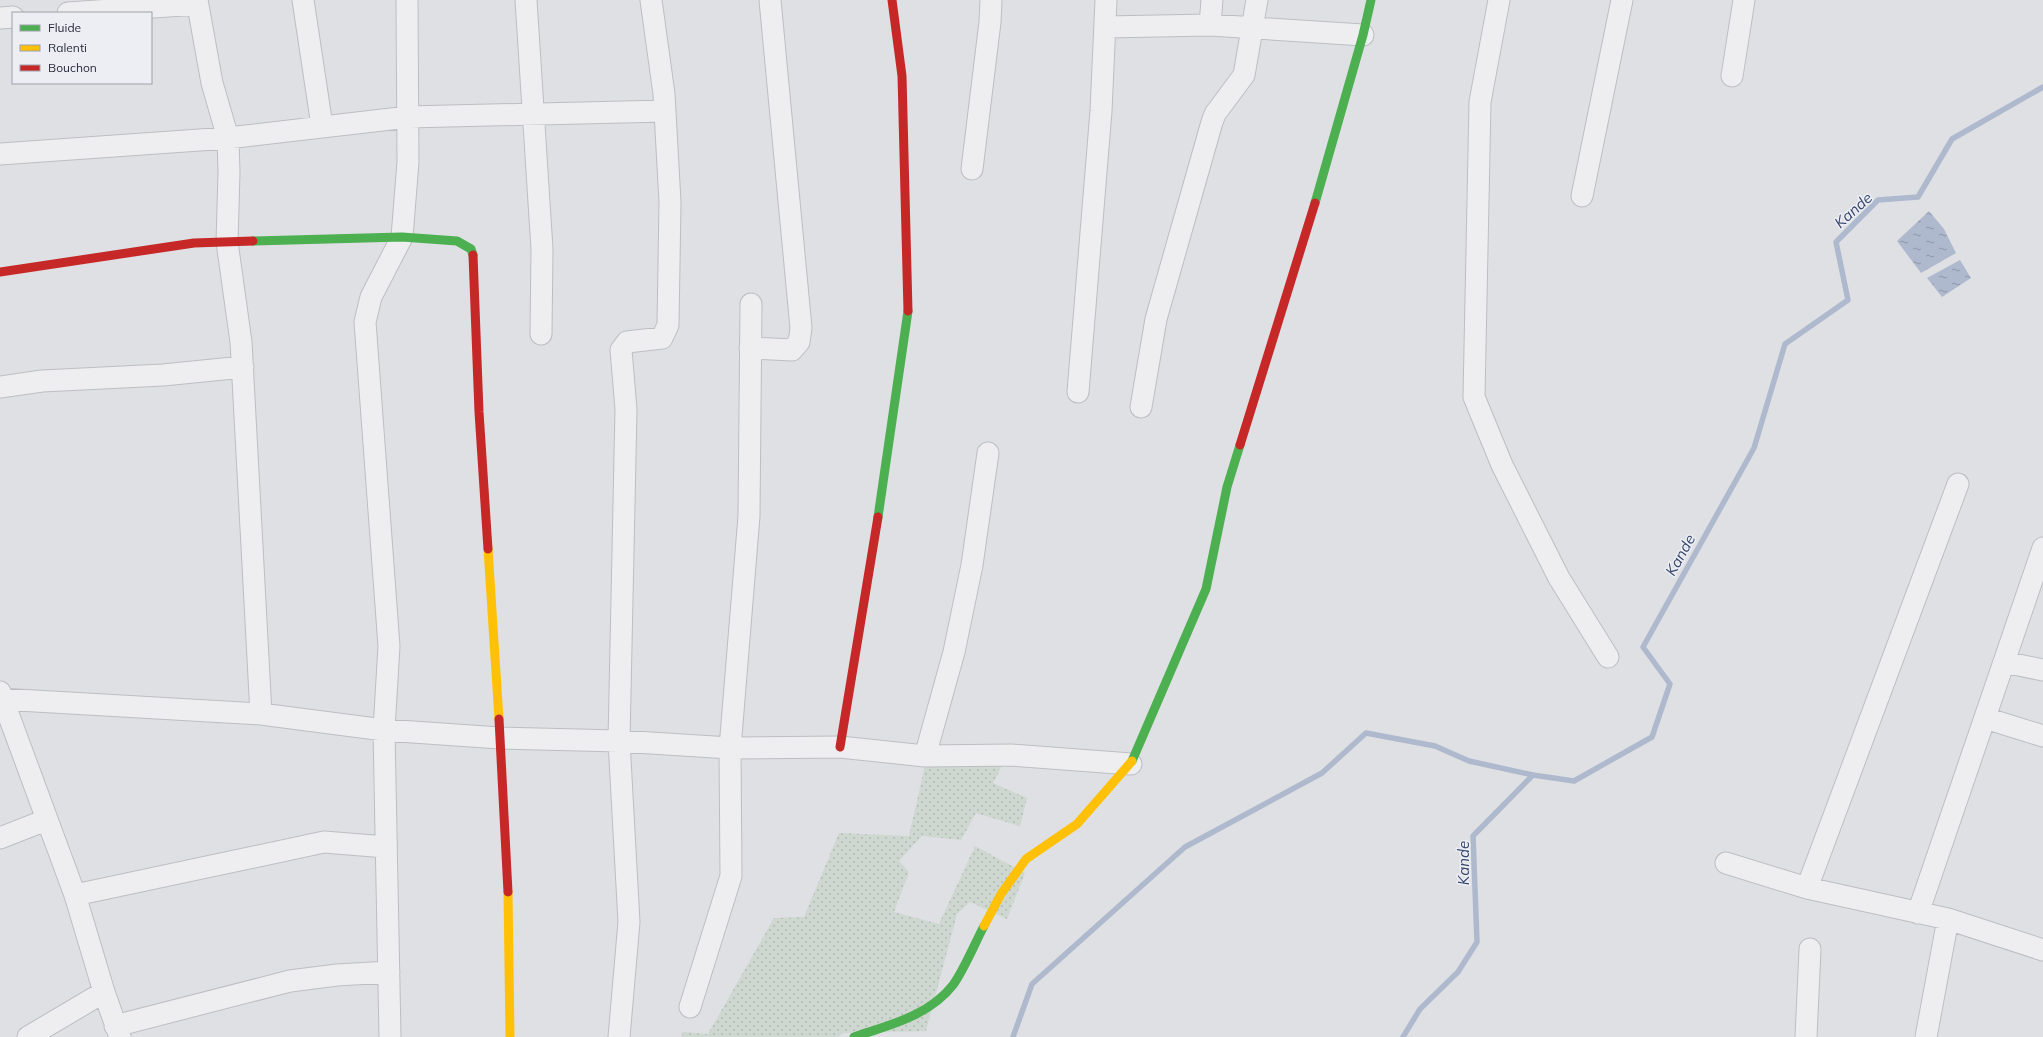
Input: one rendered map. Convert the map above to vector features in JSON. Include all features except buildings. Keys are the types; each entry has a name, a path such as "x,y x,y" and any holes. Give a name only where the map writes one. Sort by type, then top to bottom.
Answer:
{"street":[{"path":"303,0 322,126"},
{"path":"390,1037 384,730 389,646 365,322 371,297 402,237 408,162 407,0"},
{"path":"526,0 542,249 541,334"},
{"path":"619,1037 629,922 619,741 626,409 621,350 627,342 662,338 668,325 670,202 665,111 651,0"},
{"path":"750,348 792,350 799,342 800,328 770,0"},
{"path":"840,747 886,471 908,309 904,204 902,76 892,0"},
{"path":"972,169 990,22 991,0"},
{"path":"1078,392 1106,27 1106,0"},
{"path":"1210,25 1212,0"},
{"path":"1141,407 1156,319 1212,122 1215,114 1244,75 1257,0"},
{"path":"854,1037 914,1016 935,1003 953,985 1001,894 1026,859 1077,824 1131,764 1206,588 1227,487 1322,184 1363,35 1371,0"},
{"path":"1499,0 1480,102 1474,397 1502,465 1559,578 1608,657"},
{"path":"1582,196 1622,0"},
{"path":"1732,76 1744,0"},
{"path":"80,12 197,2 212,83 228,138 229,173 227,242 243,367 261,714"},
{"path":"0,18 12,17"},
{"path":"1106,27 1210,25 1363,35"},
{"path":"0,154 228,138 408,117 665,111"},
{"path":"0,272 194,243 402,237 457,241 471,249 474,256 482,463 493,599 511,960 510,1037"},
{"path":"690,1007 731,876 730,748 749,516 750,304"},
{"path":"0,387 42,381 163,375 243,367"},
{"path":"925,756 954,652 972,565 988,453"},
{"path":"1807,888 1958,484"},
{"path":"1918,913 2043,548"},
{"path":"2004,662 2043,670"},
{"path":"389,972 338,975 290,981 117,1032 75,895 1,696 261,714 384,730 500,738 619,741 730,748 840,747 925,756 1011,755 1131,764"},
{"path":"1985,718 2043,736"},
{"path":"0,838 46,820"},
{"path":"75,895 324,842 386,846"},
{"path":"1726,862 1807,888 1948,919 2043,950"},
{"path":"1926,1037 1948,919"},
{"path":"1806,1037 1810,949"},
{"path":"28,1037 104,992"}],"shaded area":[{"path":"1006,758 993,783 1027,798 1020,826 976,813 961,840 922,836 899,861 909,872 894,912 939,924 975,846 1025,873 1007,919 970,902 957,914 926,1031 842,1033 839,1037 681,1037 683,1032 708,1034 774,918 804,917 839,833 909,836 926,761"}],"water":[{"path":"1929,211 1944,229 1956,253 1921,273 1897,241"},
{"path":"1960,260 1971,278 1942,297 1927,278"}],"waterway":[{"name":"Kande","path":"1403,1037 1420,1009 1458,972 1477,942 1473,836 1533,775 1574,781 1652,737 1670,684 1643,647 1754,448 1785,344 1848,300 1836,242 1878,200 1918,197 1952,139 2043,87"},
{"path":"1013,1037 1032,984 1185,847 1322,773 1366,733 1435,746 1469,761 1533,775"}],"traffic: fast":[{"path":"1315,203 1363,35 1371,0"},
{"path":"253,241 402,237 457,241 471,249 473,255"},
{"path":"878,517 908,311"},
{"path":"1132,761 1206,589 1227,487 1240,445"},
{"path":"854,1037 908,1018 932,1005 943,996 957,979 984,926"}],"traffic: slow":[{"path":"488,549 499,719"},
{"path":"984,926 1001,894 1026,859 1077,824 1132,761"},
{"path":"508,892 510,1037"}],"traffic: jam":[{"path":"892,0 902,76 908,311"},
{"path":"1240,445 1315,203"},
{"path":"0,272 194,243 253,241"},
{"path":"473,255 479,412 488,549"},
{"path":"840,747 878,517"},
{"path":"499,719 508,892"}]}
